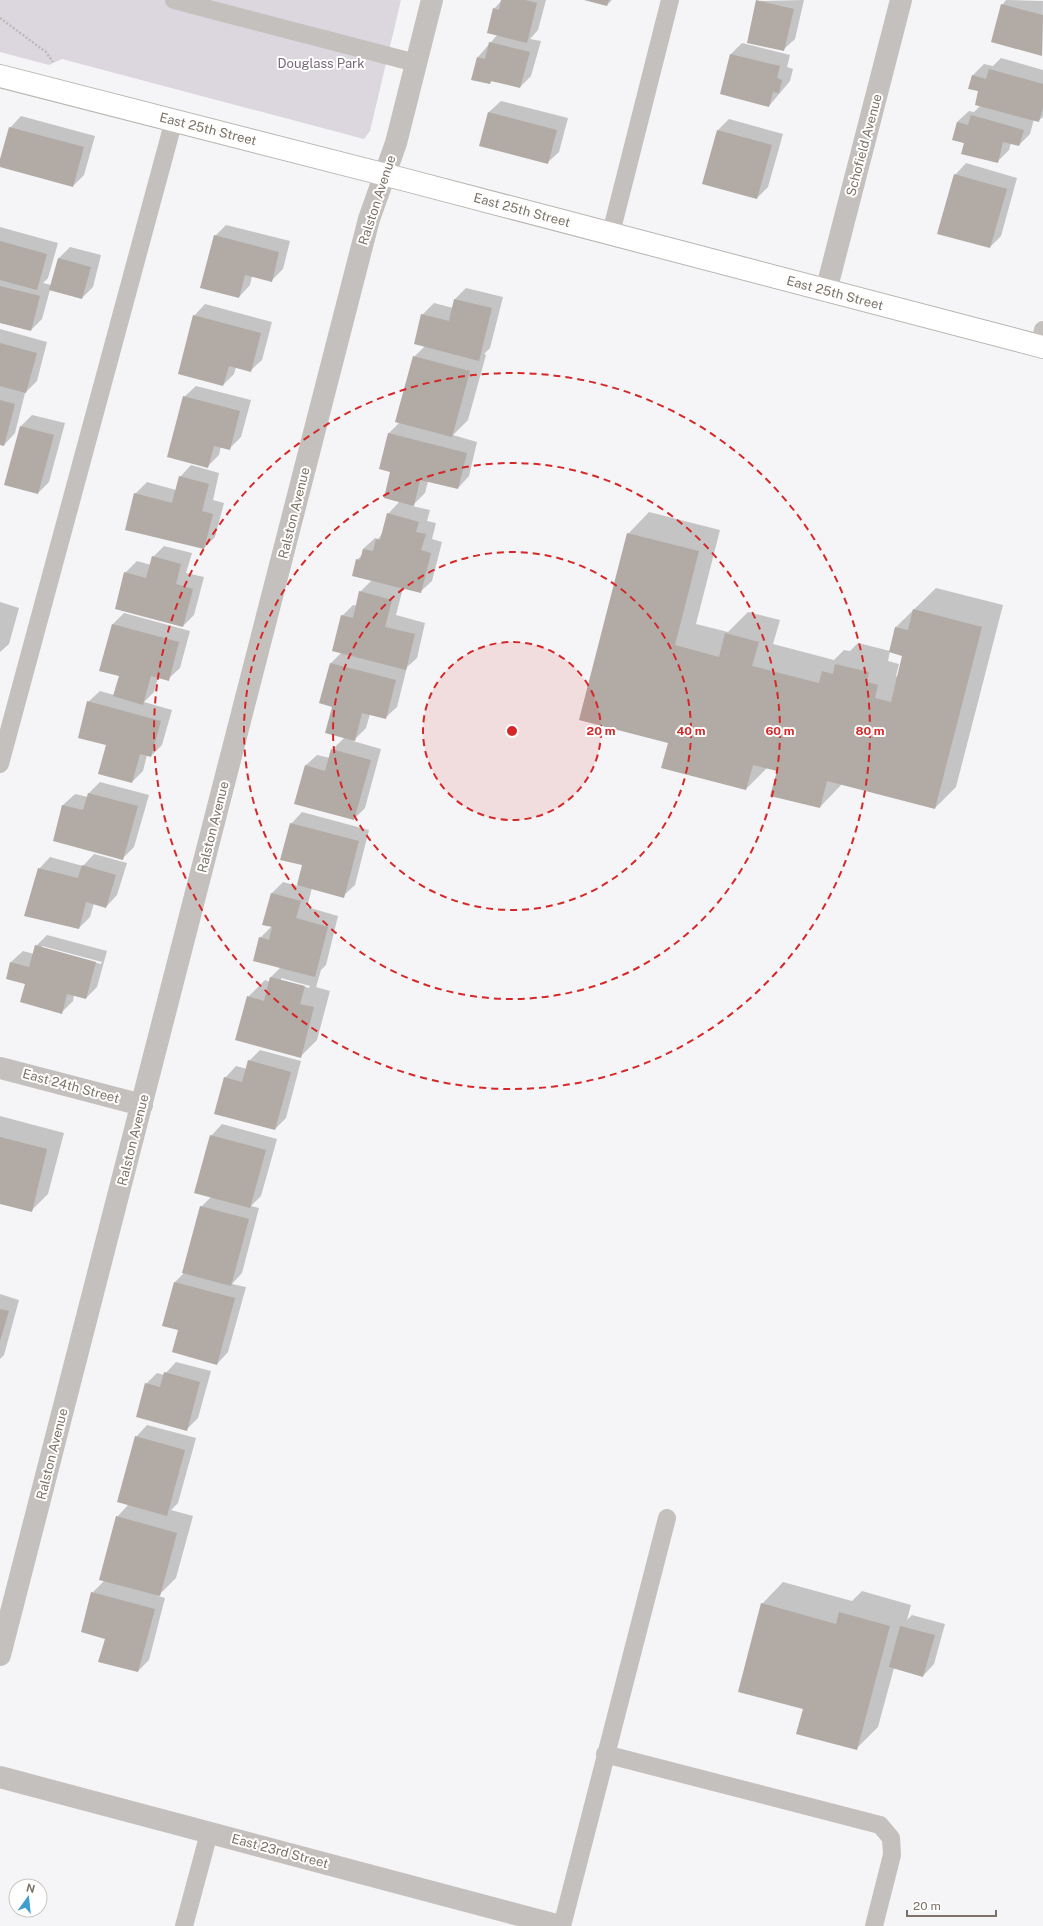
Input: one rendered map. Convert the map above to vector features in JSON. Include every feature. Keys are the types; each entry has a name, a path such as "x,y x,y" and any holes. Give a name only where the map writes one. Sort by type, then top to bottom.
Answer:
{"street":[{"name":"Ralston Avenue","path":"0,1655 369,219 396,143 432,0"},
{"name":"Schofield Avenue","path":"826,290 901,0"},
{"name":"East 25th Street","path":"0,76 384,174 826,290 1042,341"},
{"name":"East 24th Street","path":"0,1068 142,1105"},
{"name":"East 23rd Street","path":"0,1777 561,1926"}],"lane":[{"path":"174,0 416,63"},
{"path":"611,233 670,0"},
{"path":"0,764 174,120"},
{"path":"561,1926 667,1518"},
{"path":"605,1754 880,1825 891,1838 892,1855 874,1926"},
{"path":"184,1926 209,1833"}],"path":[{"path":"0,18 46,52 73,94"}],"green space":[{"name":"Douglass Park","path":"0,0 401,0 370,131 364,139 62,59 49,65 0,52"}],"building":[{"path":"501,0 525,0 537,3 527,43 487,33 493,8 499,10"},
{"path":"584,0 609,0 607,6"},
{"path":"756,0 794,9 784,51 747,43"},
{"path":"1001,4 1043,15 1042,56 991,42"},
{"path":"489,42 530,52 520,88 491,81 490,84 471,80 477,57 485,59"},
{"path":"730,54 780,66 777,78 782,80 779,93 773,92 769,107 720,94"},
{"path":"989,69 1043,84 1043,107 1039,122 975,105 978,91 968,89 972,75 986,79"},
{"path":"488,112 557,130 548,164 479,146"},
{"path":"971,115 1024,130 1019,146 1003,142 998,163 961,154 964,143 952,140 957,122 968,125"},
{"path":"9,127 84,147 73,187 0,167 0,159"},
{"path":"717,130 772,145 757,199 702,184"},
{"path":"954,174 1007,189 990,248 937,234"},
{"path":"214,235 279,252 272,282 245,275 239,298 200,288"},
{"path":"0,241 47,254 37,290 0,280"},
{"path":"58,258 91,267 82,299 49,290"},
{"path":"0,286 40,296 31,331 0,323"},
{"path":"454,299 492,308 479,361 414,344 421,314 449,321"},
{"path":"193,315 261,333 251,372 229,366 223,386 178,374"},
{"path":"0,343 37,353 26,393 0,386"},
{"path":"413,356 470,371 452,437 395,422"},
{"path":"183,396 240,411 230,450 214,446 208,468 167,457"},
{"path":"0,400 15,404 4,446 0,445"},
{"path":"20,426 54,435 38,494 4,485"},
{"path":"388,433 467,453 458,489 420,480 414,506 384,498 390,472 379,469"},
{"path":"179,476 209,484 202,511 213,514 204,549 125,530 134,493 172,503"},
{"path":"387,513 419,522 416,532 426,534 421,550 431,553 421,593 352,576 356,559 360,560 363,549 373,551 376,539 380,540"},
{"path":"627,533 699,551 675,645 719,657 725,633 759,642 752,666 819,683 822,671 833,674 835,664 869,672 867,682 878,685 875,698 891,702 902,656 889,652 895,627 908,630 913,609 982,627 935,809 827,781 820,808 770,796 777,771 753,765 746,790 661,768 668,743 579,720"},
{"path":"152,556 181,564 176,584 193,589 183,627 115,609 124,572 146,578"},
{"path":"359,591 392,600 385,627 415,634 406,670 332,651 341,615 353,618"},
{"path":"112,624 179,642 169,681 151,676 143,705 113,696 119,676 99,671"},
{"path":"330,663 396,680 386,719 362,713 355,741 325,733 332,707 319,703"},
{"path":"87,701 161,721 151,757 140,754 132,783 98,774 106,745 78,738"},
{"path":"331,749 371,760 354,820 294,804 305,765 325,771"},
{"path":"88,793 138,806 123,860 53,841 62,805 83,810"},
{"path":"290,823 359,841 344,898 297,885 302,865 280,860"},
{"path":"82,865 116,875 106,908 86,902 79,929 24,916 38,868 78,878"},
{"path":"271,893 301,901 296,918 328,927 315,977 253,961 259,937 269,940 272,927 262,925"},
{"path":"35,945 96,962 86,999 67,994 62,1014 20,1002 25,984 6,979 10,962 29,967"},
{"path":"270,977 305,986 300,1004 314,1007 301,1058 235,1040 247,996 264,1001"},
{"path":"248,1060 291,1072 275,1130 214,1114 224,1077 242,1082"},
{"path":"210,1135 266,1150 250,1208 194,1193"},
{"path":"0,1137 47,1149 32,1212 0,1204"},
{"path":"200,1206 249,1219 231,1286 182,1273"},
{"path":"174,1282 235,1298 217,1365 172,1352 178,1330 162,1326"},
{"path":"0,1309 9,1311 0,1341"},
{"path":"164,1372 200,1382 187,1431 136,1417 145,1383 160,1387"},
{"path":"135,1436 185,1450 167,1516 117,1502"},
{"path":"116,1516 177,1533 160,1596 99,1580"},
{"path":"91,1592 155,1609 138,1672 98,1662 105,1639 81,1632"},
{"path":"761,1603 836,1624 839,1612 890,1626 857,1750 796,1734 803,1709 738,1692"},
{"path":"900,1626 935,1635 923,1677 889,1667"}]}
